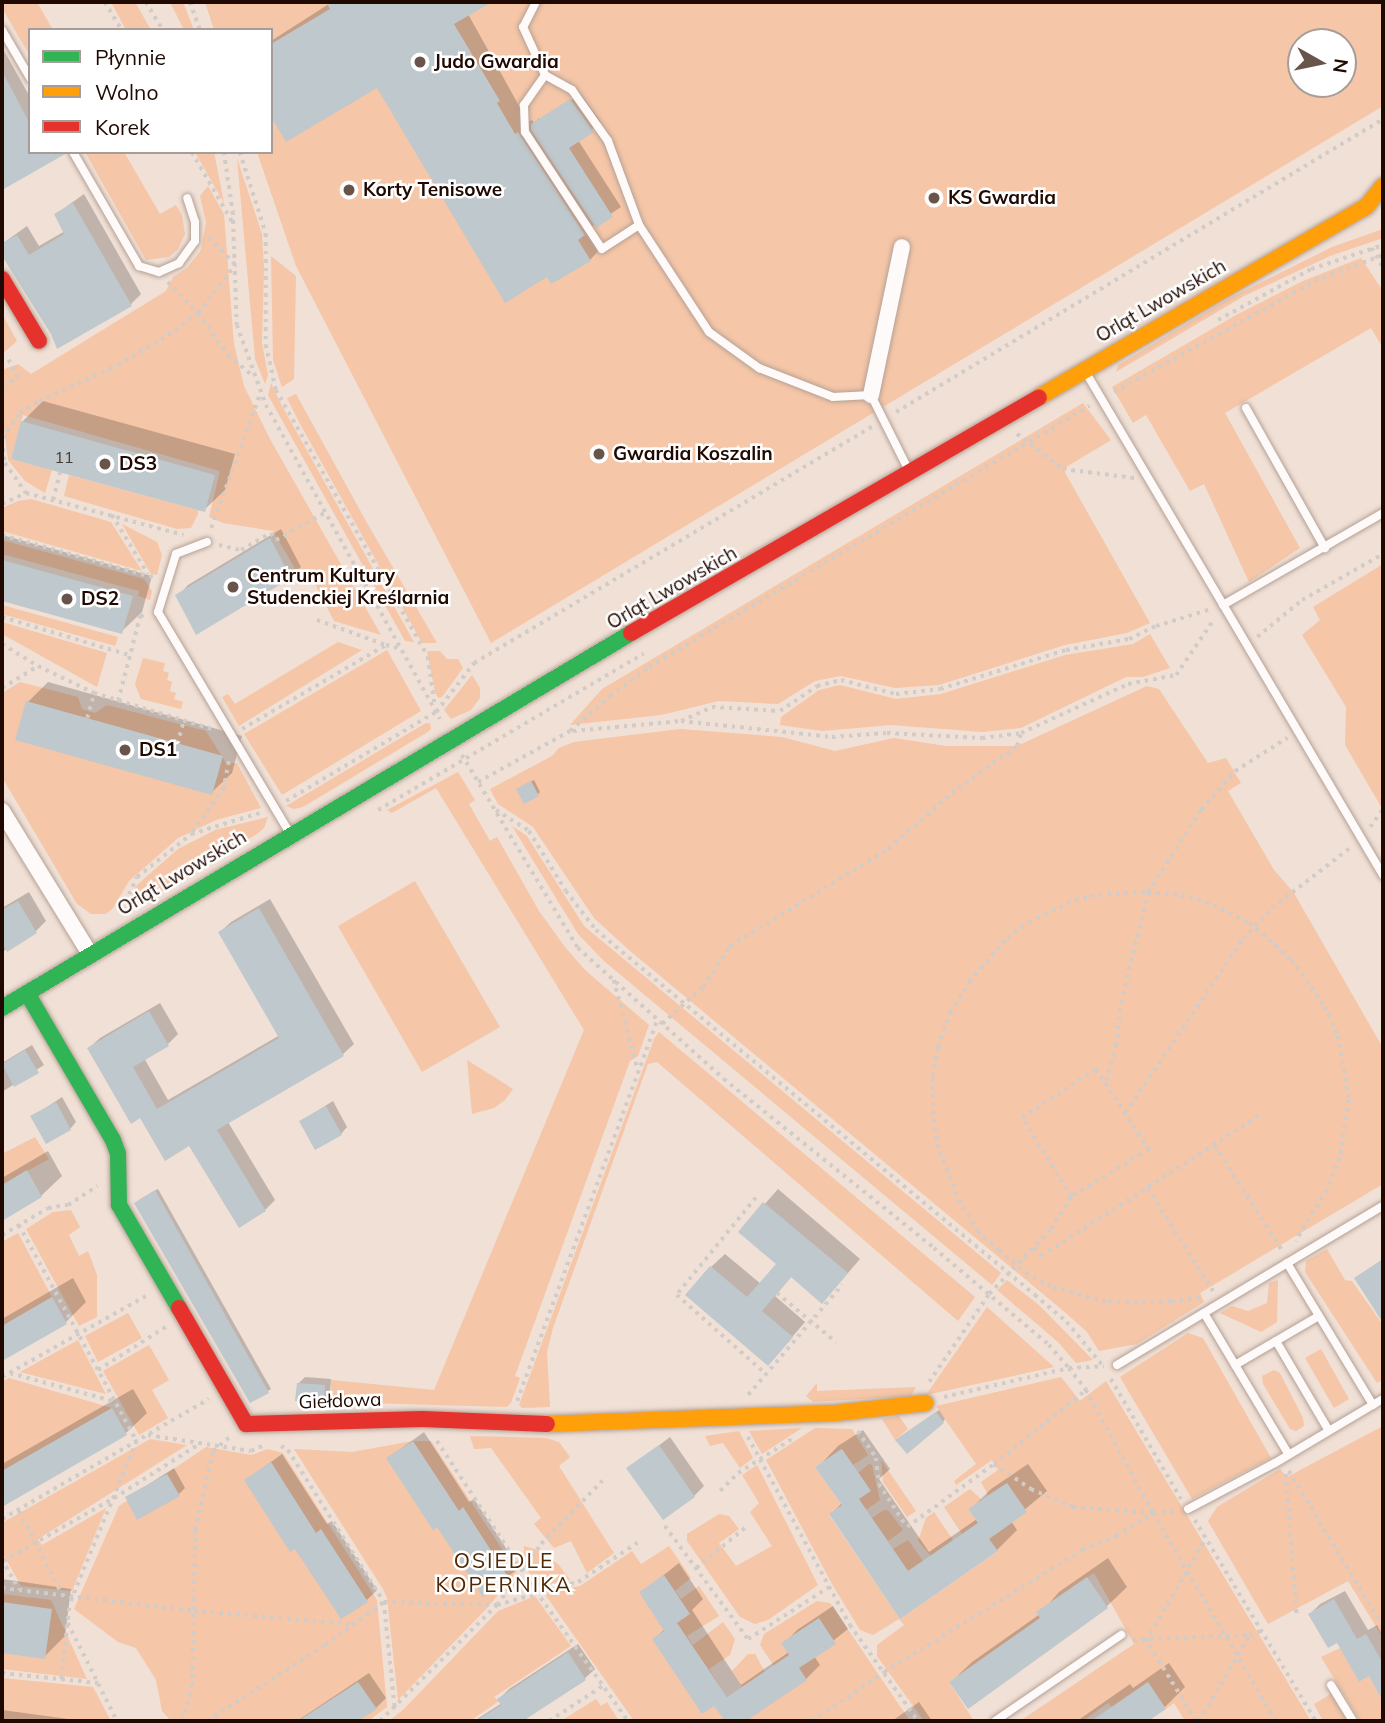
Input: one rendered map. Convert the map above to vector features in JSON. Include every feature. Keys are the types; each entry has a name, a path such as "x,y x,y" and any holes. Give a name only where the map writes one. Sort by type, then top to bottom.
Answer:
{"main road":[{"name":"Orląt Lwowskich","path":"2,1008 290,833 1366,207 1383,186"},
{"path":"1366,207 1383,208"},
{"path":"2,279 39,341"},
{"path":"27,993 99,1112 118,1154 119,1205 246,1424"},
{"name":"Giełdowa","path":"246,1424 422,1419 570,1425 836,1413 919,1404"}],"street":[{"path":"871,395 902,247"},
{"path":"2,811 90,954"}],"lane":[{"path":"536,2 523,27 545,75 572,90 608,141 639,225 709,332 760,368 833,397 871,395 910,473"},
{"path":"2,30 28,75"},
{"path":"545,75 524,105 525,132 602,249 639,225"},
{"path":"74,154 139,267 159,272 179,263 194,241 195,222 187,198"},
{"path":"1084,370 1383,874"},
{"path":"1246,408 1325,548"},
{"path":"1223,605 1383,513"},
{"path":"207,542 176,554 159,612 234,734 290,833"},
{"path":"1117,1366 1383,1206"},
{"path":"1287,1263 1373,1405"},
{"path":"1204,1313 1286,1457"},
{"path":"1235,1365 1319,1316"},
{"path":"1276,1341 1329,1431"},
{"path":"1188,1509 1286,1457 1383,1399"},
{"path":"995,1721 1119,1636"},
{"path":"1331,1685 1353,1721"}],"path":[{"path":"106,2 121,28"},
{"path":"146,2 162,28"},
{"path":"190,2 199,28"},
{"path":"436,712 474,663 1383,119"},
{"path":"193,154 233,224"},
{"path":"224,154 233,224 237,325 261,392 436,712"},
{"path":"241,154 266,234 266,345 276,390 428,657 436,712"},
{"path":"195,222 235,265"},
{"path":"1372,248 1383,268"},
{"path":"478,782 570,731 649,667 1028,442 1315,281 1383,255"},
{"path":"26,493 5,463 2,439 20,413 130,358 198,313 235,265"},
{"path":"159,272 198,313 229,355 256,378"},
{"path":"2,385 18,379 8,359"},
{"path":"207,542 261,392"},
{"path":"1017,434 1063,469 1150,480"},
{"path":"53,500 60,472"},
{"path":"2,504 26,493 241,550 271,533 276,540 326,512"},
{"path":"112,515 149,576"},
{"path":"2,535 168,582"},
{"path":"1247,646 1302,600 1383,554"},
{"path":"570,731 681,721 832,737 887,733 982,738 1021,733 1128,684 1176,675 1223,605"},
{"path":"681,721 712,708 780,712 817,686 841,680 896,694 940,690 1066,649 1129,639 1156,626 1223,605"},
{"path":"118,701 140,616 159,612"},
{"path":"2,617 129,655"},
{"path":"317,620 386,645"},
{"path":"2,688 38,666"},
{"path":"87,718 94,693"},
{"path":"177,744 184,720"},
{"path":"1105,1083 1116,1046 1121,1003 1148,892 1201,810 1235,771 1298,731"},
{"path":"509,1422 638,1073 660,1022 686,1004 703,987 730,946 888,849 958,788 1017,746 1021,733"},
{"path":"191,834 223,790 234,734"},
{"path":"464,759 578,948 724,1079 989,1294 1049,1345 1069,1368 1086,1391 1153,1513 1276,1721"},
{"path":"494,808 529,831 566,891 596,930 1067,1322 1112,1381 1316,1721"},
{"path":"1125,1113 1255,926 1272,908 1362,838 1383,808"},
{"path":"1207,1296 1171,1302 1106,1302 1051,1287 1016,1265 978,1231 948,1177 937,1148 933,1115 932,1076 938,1047 950,1013 969,982 1000,945 1029,922 1075,900 1148,892 1206,902 1255,926 1276,943 1311,984 1338,1036 1346,1070 1347,1127 1340,1158 1327,1190 1293,1246"},
{"path":"613,979 638,1073"},
{"path":"919,1404 989,1294 1051,1229 1071,1197 1149,1150 1097,1069 1022,1118 1071,1197"},
{"path":"1034,1248 1041,1256 1261,1114"},
{"path":"1215,1146 1283,1251"},
{"path":"2,1235 48,1208 68,1205 119,1171"},
{"path":"1148,1188 1214,1292"},
{"path":"756,1198 677,1295 766,1374"},
{"path":"19,1225 137,1441"},
{"path":"2,1377 165,1285"},
{"path":"842,1285 766,1374 735,1417 850,1625 918,1721"},
{"path":"777,1293 836,1342"},
{"path":"98,1370 183,1315"},
{"path":"919,1404 1069,1368 1117,1366"},
{"path":"10,1373 116,1402"},
{"path":"2,1519 225,1389"},
{"path":"854,1425 876,1458 879,1484 907,1527 994,1464 1086,1391"},
{"path":"422,1419 523,1572 628,1721"},
{"path":"182,1721 192,1686 195,1530 213,1451 246,1424"},
{"path":"720,1491 738,1473 806,1430"},
{"path":"61,1679 71,1597 137,1441"},
{"path":"275,1442 288,1450 384,1602 395,1709"},
{"path":"19,1590 2,1560 36,1544 201,1443"},
{"path":"1286,1457 1297,1618"},
{"path":"1286,1457 1301,1495 1383,1627"},
{"path":"994,1464 1031,1489 1073,1507 1153,1513 1188,1509"},
{"path":"380,1721 497,1605 541,1544 602,1481"},
{"path":"19,1510 63,1596"},
{"path":"811,1721 884,1672 1082,1550 1116,1536 1153,1513"},
{"path":"664,1526 748,1639 829,1587"},
{"path":"696,1569 746,1527"},
{"path":"1146,1641 1206,1538"},
{"path":"207,1721 384,1602 497,1605 536,1591 578,1582 637,1543"},
{"path":"2,1588 194,1611 354,1624"},
{"path":"68,1623 117,1721"},
{"path":"1119,1636 1146,1641 1249,1635 1261,1631"},
{"path":"1146,1641 1197,1721 1249,1635"},
{"path":"2,1673 98,1683"},
{"path":"549,1721 604,1685"}],"shaded area":[{"path":"2,2 37,2 52,28 28,28 28,53 2,8"},
{"path":"111,2 135,2 150,28 125,28"},
{"path":"170,2 183,2 193,28 183,28"},
{"name":"Gwardia Koszalin","path":"205,2 1383,2 1383,106 491,643 296,266 258,154 273,154 273,28 213,28"},
{"path":"86,154 125,154 160,214 176,205 182,215 185,234 178,249 169,257 146,260"},
{"path":"196,154 214,154 224,203"},
{"path":"237,158 262,234 262,343 268,375 265,384 255,359"},
{"path":"208,186 224,214 234,344 244,386 270,439 381,635 334,621 308,570 297,572 273,531 223,523 209,517 220,471 23,415 11,459 52,470 45,493 25,481 8,460 2,412 2,370 18,364 31,374 166,291 173,277 187,268 201,250 206,222 200,196"},
{"path":"1383,229 1383,238 1330,256 1244,296 1116,372 1118,365 1230,298 1332,247"},
{"path":"271,256 296,276 294,379 282,387 273,360"},
{"path":"1361,258 1383,291 1383,348 1371,328 1225,413 1300,548 1249,582 1204,484 1190,491 1146,415 1133,423 1112,387 1236,315 1303,281"},
{"path":"2,314 17,341 2,354"},
{"path":"271,383 414,642 405,641 268,395"},
{"path":"296,394 437,643 422,643 299,422 287,398"},
{"path":"1083,403 1111,440 1063,469 1150,623 1127,633 1065,645 939,685 895,688 841,676 815,681 778,704 719,701 661,715 570,725 602,689"},
{"path":"69,475 198,510 198,514 191,528 177,529 64,496"},
{"path":"31,499 111,522 142,571 2,531 2,508"},
{"path":"122,524 157,542 162,555 157,575 151,574"},
{"path":"2,540 144,579 152,591 150,600 138,596 139,591 2,554"},
{"path":"1383,564 1383,810 1345,745 1346,707 1302,635 1320,620 1313,607"},
{"path":"2,605 118,637 115,646 2,614"},
{"path":"2,622 107,653 97,687 2,634"},
{"path":"1150,634 1170,668 1143,677 1126,677 1021,728 983,732 890,725 822,731 780,725 781,717 819,690 840,685 896,699 941,694 1065,655 1133,644"},
{"path":"338,642 362,650 239,726 222,697 228,694 235,704"},
{"path":"387,650 421,711 282,795 244,734"},
{"path":"427,651 440,651 447,659 458,659 463,668 442,697 438,698 435,692"},
{"path":"143,658 165,663 163,671 169,673 167,680 172,682 170,691 176,693 174,699 183,702 181,709 141,699 135,684"},
{"path":"472,675 480,688 480,698 471,710 451,719 444,710"},
{"path":"20,682 78,697 82,709 95,713 107,705 206,731 226,763 237,763 261,808 216,820 178,838 129,881 113,908 106,914 91,914 77,904 2,777 2,693"},
{"path":"1147,686 1159,689 1208,763 1226,758 1241,783 1228,791 1274,870 1294,893 1383,1048 1383,1184 1200,1293 1204,1302 1137,1344 1099,1351 1087,1332 1067,1314 594,918 533,827 498,804 490,789 574,742 680,729 782,737 835,751 894,738 946,746 1017,746"},
{"path":"430,723 431,729 426,733 303,807 294,809 286,806"},
{"path":"458,772 475,800 469,804 490,841 497,837 539,911 565,947 585,970 649,1025 638,1056 630,1061 515,1376 520,1378 511,1403 507,1407 331,1402 331,1380 434,1390 584,1030 436,788 392,813 387,810"},
{"path":"268,817 264,828 257,834 134,908 128,904 136,886 178,849 215,830"},
{"path":"512,826 527,836 584,926 1001,1273 992,1285 604,961 578,934"},
{"path":"415,881 500,1027 422,1072 338,926"},
{"path":"659,1032 975,1297 958,1321 657,1062 648,1064 553,1328 547,1352 550,1407 522,1408 519,1405 654,1039"},
{"path":"467,1060 513,1089 505,1100 494,1108 472,1114"},
{"path":"35,1137 49,1159 2,1185 2,1154"},
{"path":"71,1210 80,1227 69,1235 79,1256 88,1251 97,1275 97,1317 79,1326 26,1229 53,1212"},
{"path":"18,1233 52,1297 2,1326 2,1242"},
{"path":"1327,1249 1345,1280 1352,1281 1383,1325 1383,1380 1377,1383 1305,1272 1306,1261"},
{"path":"1007,1280 1040,1306 1093,1360 1076,1363 1058,1342 997,1290"},
{"path":"1278,1280 1277,1322 1261,1332 1220,1313 1232,1306 1248,1311 1267,1303 1269,1283"},
{"path":"987,1307 1054,1367 926,1395"},
{"path":"128,1313 142,1338 98,1362 85,1336"},
{"path":"1188,1333 1203,1338 1271,1458 1192,1499 1120,1377"},
{"path":"78,1340 106,1394 20,1372"},
{"path":"149,1345 169,1380 152,1390 168,1418 139,1435 103,1371"},
{"path":"1321,1349 1349,1399 1334,1408 1305,1358"},
{"path":"1274,1370 1280,1373 1303,1418 1304,1426 1296,1431 1290,1429 1263,1384 1262,1376"},
{"path":"1061,1377 1080,1401 1106,1381 1311,1721 1185,1721 1174,1703 1166,1709 1148,1682 1112,1707 1108,1703 1083,1721 1020,1721 1134,1644 1094,1573 1037,1612 1040,1618 949,1682 974,1721 924,1721 877,1656 877,1645 904,1625 899,1619 873,1635 860,1630 832,1584 766,1460 815,1428 852,1429 868,1455 853,1465 841,1449 815,1467 842,1505 829,1515 900,1619 997,1552 989,1539 1027,1512 1007,1483 988,1495 981,1482 998,1470 992,1460 956,1485 954,1481 976,1464 936,1406"},
{"path":"9,1378 112,1408 2,1471 2,1382"},
{"path":"817,1383 817,1391 916,1387 911,1396 813,1402 806,1396"},
{"path":"899,1416 908,1429 895,1440 882,1419"},
{"path":"1383,1426 1383,1638 1348,1581 1268,1624 1208,1521 1217,1507 1280,1469 1287,1477"},
{"path":"802,1428 762,1454 749,1431"},
{"path":"739,1431 753,1458 740,1468 723,1443 710,1446 705,1436"},
{"path":"470,1436 546,1438 559,1442 570,1457 559,1466 614,1553 587,1573 571,1541 554,1548 534,1524 541,1518 491,1448 474,1449"},
{"path":"150,1439 187,1445 38,1539 42,1545 106,1508 72,1591 21,1586 2,1552 2,1523"},
{"path":"413,1441 431,1441 517,1572 487,1608 398,1700 387,1598 294,1449 352,1452"},
{"path":"206,1447 251,1455 268,1449 283,1453 377,1600 387,1707 368,1721 171,1721 162,1711 156,1680 136,1648 118,1642 74,1609 119,1506"},
{"path":"881,1460 916,1511 907,1517 883,1482"},
{"path":"869,1464 872,1465 880,1500 866,1510 859,1499 858,1473"},
{"path":"757,1465 818,1585 768,1620 755,1624 740,1617 687,1541 687,1534 719,1514 729,1516 739,1529 719,1543 736,1566 772,1546 750,1512 759,1503 742,1475"},
{"path":"970,1489 982,1500 968,1509 978,1523 962,1534 944,1507"},
{"path":"888,1510 903,1530 888,1541 872,1518"},
{"path":"934,1512 953,1540 931,1556 918,1541 926,1518"},
{"path":"908,1540 923,1561 908,1571 893,1549"},
{"path":"524,1546 541,1551 559,1565 570,1580 538,1586 524,1565"},
{"path":"669,1546 691,1578 675,1591 681,1599 699,1586 719,1616 687,1636 693,1645 723,1622 735,1639 730,1655 709,1669 727,1697 742,1687 732,1671 748,1654 755,1654 765,1672 774,1666 760,1645 764,1634 817,1601 830,1603 910,1721 634,1721 544,1593 580,1586 632,1551 641,1564"},
{"path":"2,1594 51,1600 87,1679 2,1669"},
{"path":"535,1596 571,1646 494,1697 499,1701 470,1721 389,1721 404,1709 498,1611"},
{"path":"1340,1648 1359,1682 1369,1676 1383,1702 1383,1721 1360,1721 1321,1657"},
{"path":"2,1678 93,1687 111,1721 2,1719"},
{"path":"1331,1694 1347,1721 1323,1721 1314,1704"},
{"path":"596,1699 601,1706 607,1702 619,1721 561,1721"}],"building":[{"path":"326,2 492,2 454,24 500,101 497,103 515,134 518,132 585,235 578,240 591,261 551,284 547,277 505,303 377,88 286,142 273,120 273,43 330,9"},
{"path":"2,71 28,120 28,154 65,154 2,190"},
{"path":"570,99 594,132 569,148 613,217 596,228 531,130 531,124"},
{"path":"73,203 132,306 57,349 51,334 2,256 2,243 17,235 29,255 64,234 54,214"},
{"name":"DS3","path":"21,421 215,475 205,512 11,459"},
{"name":"Centrum Kultury Studenckiej Kreślarnia","path":"270,538 291,578 196,635 175,595"},
{"name":"DS2","path":"2,560 133,596 122,634 2,601"},
{"name":"DS1","path":"26,701 223,756 212,795 15,740"},
{"path":"531,781 539,796 524,804 516,789"},
{"path":"18,901 37,933 7,952 2,942 2,910"},
{"path":"259,908 344,1056 217,1130 266,1211 239,1228 189,1146 165,1161 140,1118 131,1124 87,1048 149,1011 169,1046 133,1067 157,1109 279,1038 218,932"},
{"path":"25,1050 39,1073 14,1087 2,1064"},
{"path":"56,1102 71,1130 46,1144 30,1116"},
{"path":"326,1106 342,1135 315,1150 299,1121"},
{"path":"27,1170 42,1197 2,1221 2,1185"},
{"path":"155,1190 269,1393 250,1403 134,1203"},
{"path":"763,1202 848,1273 822,1304 791,1277 762,1311 793,1337 768,1366 685,1295 710,1266 747,1297 776,1264 738,1232"},
{"path":"1383,1259 1383,1323 1354,1278"},
{"path":"52,1297 67,1324 2,1361 2,1326"},
{"path":"297,1383 325,1385 324,1403 295,1401"},
{"path":"112,1408 127,1435 2,1507 2,1471"},
{"path":"936,1412 944,1423 907,1454 895,1440"},
{"path":"413,1441 459,1511 463,1507 510,1580 483,1597 437,1527 433,1530 386,1458"},
{"path":"659,1445 695,1497 663,1520 626,1468"},
{"path":"842,1449 871,1491 859,1499 908,1571 978,1523 968,1509 1007,1483 1027,1512 989,1539 998,1551 900,1619 829,1514 842,1505 815,1467"},
{"path":"271,1462 316,1533 321,1529 368,1602 341,1619 295,1549 290,1552 244,1480"},
{"path":"167,1474 180,1496 137,1520 125,1497"},
{"path":"664,1575 690,1614 677,1623 727,1697 789,1655 781,1643 819,1618 836,1644 799,1668 807,1680 746,1721 725,1721 714,1706 702,1714 652,1639 664,1631 639,1592"},
{"path":"1087,1577 1108,1608 968,1709 949,1682 1040,1618 1036,1612"},
{"path":"1334,1599 1357,1639 1366,1634 1383,1663 1383,1702 1369,1676 1359,1682 1337,1643 1328,1648 1308,1614"},
{"path":"2,1602 52,1609 45,1659 2,1653"},
{"path":"568,1652 586,1680 523,1721 476,1721 501,1705 497,1699"},
{"path":"358,1682 377,1709 358,1721 298,1721"},
{"path":"1148,1682 1166,1709 1148,1721 1091,1721"}],"traffic: fast":[{"path":"2,1008 631,633"},
{"path":"27,993 113,1140 118,1154 119,1205 179,1308"}],"traffic: slow":[{"path":"1039,397 1366,207 1383,186"},
{"path":"547,1424 836,1413 925,1403"}],"traffic: jam":[{"path":"2,279 39,341"},
{"path":"631,633 1039,397"},
{"path":"179,1308 246,1424 422,1419 547,1424"}],"place":[{"name":"Judo Gwardia","path":"420,62"},
{"name":"Korty Tenisowe","path":"349,190"},
{"name":"KS Gwardia","path":"934,198"},
{"name":"Gwardia Koszalin","path":"599,454"},
{"name":"DS3","path":"105,464"},
{"name":"Centrum Kultury Studenckiej Kreślarnia","path":"233,587"},
{"name":"DS2","path":"67,599"},
{"name":"DS1","path":"125,750"}],"district":[{"name":"OSIEDLE KOPERNIKA","path":"504,1572"}]}
